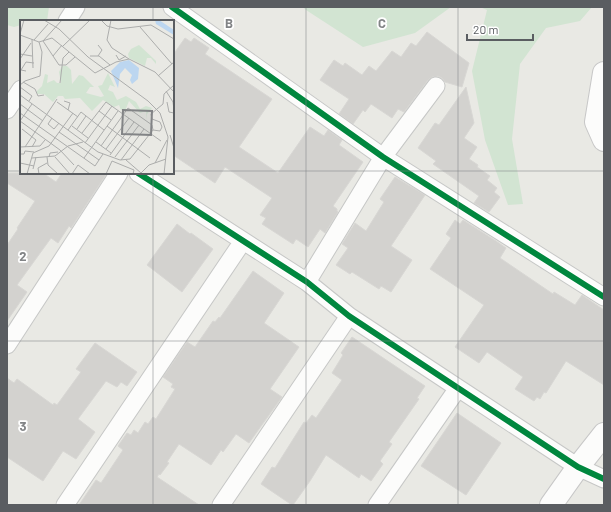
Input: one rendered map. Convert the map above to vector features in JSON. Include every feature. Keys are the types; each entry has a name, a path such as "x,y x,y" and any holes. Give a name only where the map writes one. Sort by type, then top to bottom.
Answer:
{"street":[{"path":"68,20 76,7"},
{"path":"172,7 383,158 604,297"},
{"path":"604,73 596,122 604,140"},
{"path":"307,282 383,158 436,86"},
{"path":"7,110 17,92"},
{"path":"7,345 118,174"},
{"path":"140,174 307,282 349,316 578,467 604,479"},
{"path":"65,505 243,241"},
{"path":"221,505 349,316"},
{"path":"377,505 458,388"},
{"path":"551,505 604,434"}],"green space":[{"path":"7,7 49,7 47,20 20,20 20,25 14,27 7,25"},
{"path":"303,7 451,7 415,33 363,47"},
{"path":"480,7 592,7 580,21 546,28 520,64 512,139 523,204 508,205 485,140 472,71 487,10"}],"building":[{"path":"427,32 469,63 462,87 445,82 438,76 432,77 428,80 404,112 398,109 392,118 371,104 365,112 363,110 353,124 339,114 349,99 320,80 334,60 343,66 345,63 362,75 369,66 376,71 392,51 401,57 411,43 416,46"},
{"path":"185,38 191,42 194,38 209,48 205,54 272,99 239,147 278,173 310,127 324,136 328,130 342,140 339,145 363,162 333,206 338,212 325,233 320,229 308,247 296,239 293,244 262,224 266,218 260,215 272,198 225,167 215,183 174,156 174,54"},
{"path":"466,87 474,123 464,138 477,147 469,159 490,176 487,180 497,188 494,192 500,197 489,212 474,203 479,196 433,164 436,161 418,148 435,123 439,125"},
{"path":"7,173 44,174 56,182 61,174 106,174 71,228 69,226 58,243 51,238 17,285 27,292 7,321 7,245 35,201 7,183"},
{"path":"395,177 425,195 391,246 412,260 391,292 381,286 379,289 352,272 350,274 336,265 348,248 342,244 355,223 366,231 384,202 380,199"},
{"path":"455,220 460,224 463,220 506,248 500,258 553,294 554,292 575,305 582,295 604,310 604,385 566,361 546,393 544,392 540,399 537,397 534,401 515,389 523,377 487,352 479,363 455,347 484,305 430,269 451,238 446,234"},
{"path":"177,224 213,249 182,292 147,265"},
{"path":"253,271 284,293 264,323 299,347 270,389 282,397 249,443 236,434 223,452 221,450 211,465 179,444 167,462 169,463 157,477 199,505 79,505 96,480 101,483 123,450 118,446 127,433 131,435 134,430 138,433 145,422 148,424 153,417 156,419 175,389 171,387 173,384 163,377 187,342 195,347 213,321 215,322 219,317 220,318"},
{"path":"352,337 425,386 417,398 419,399 389,442 392,444 380,461 383,464 371,481 361,474 359,478 326,455 310,481 292,505 261,484 272,467 275,468 304,422 306,423 312,415 316,418 342,380 332,373 343,355 341,353"},
{"path":"95,343 137,372 127,386 121,382 117,387 106,381 78,419 95,432 76,459 63,451 43,481 7,457 7,378 14,383 17,379 53,405 54,403 57,405 81,372 76,369"},
{"path":"457,413 501,443 466,495 421,466"}],"cycle path":[{"path":"172,7 383,157 604,297"},
{"path":"140,174 307,282 349,316 578,467 604,479"}]}
